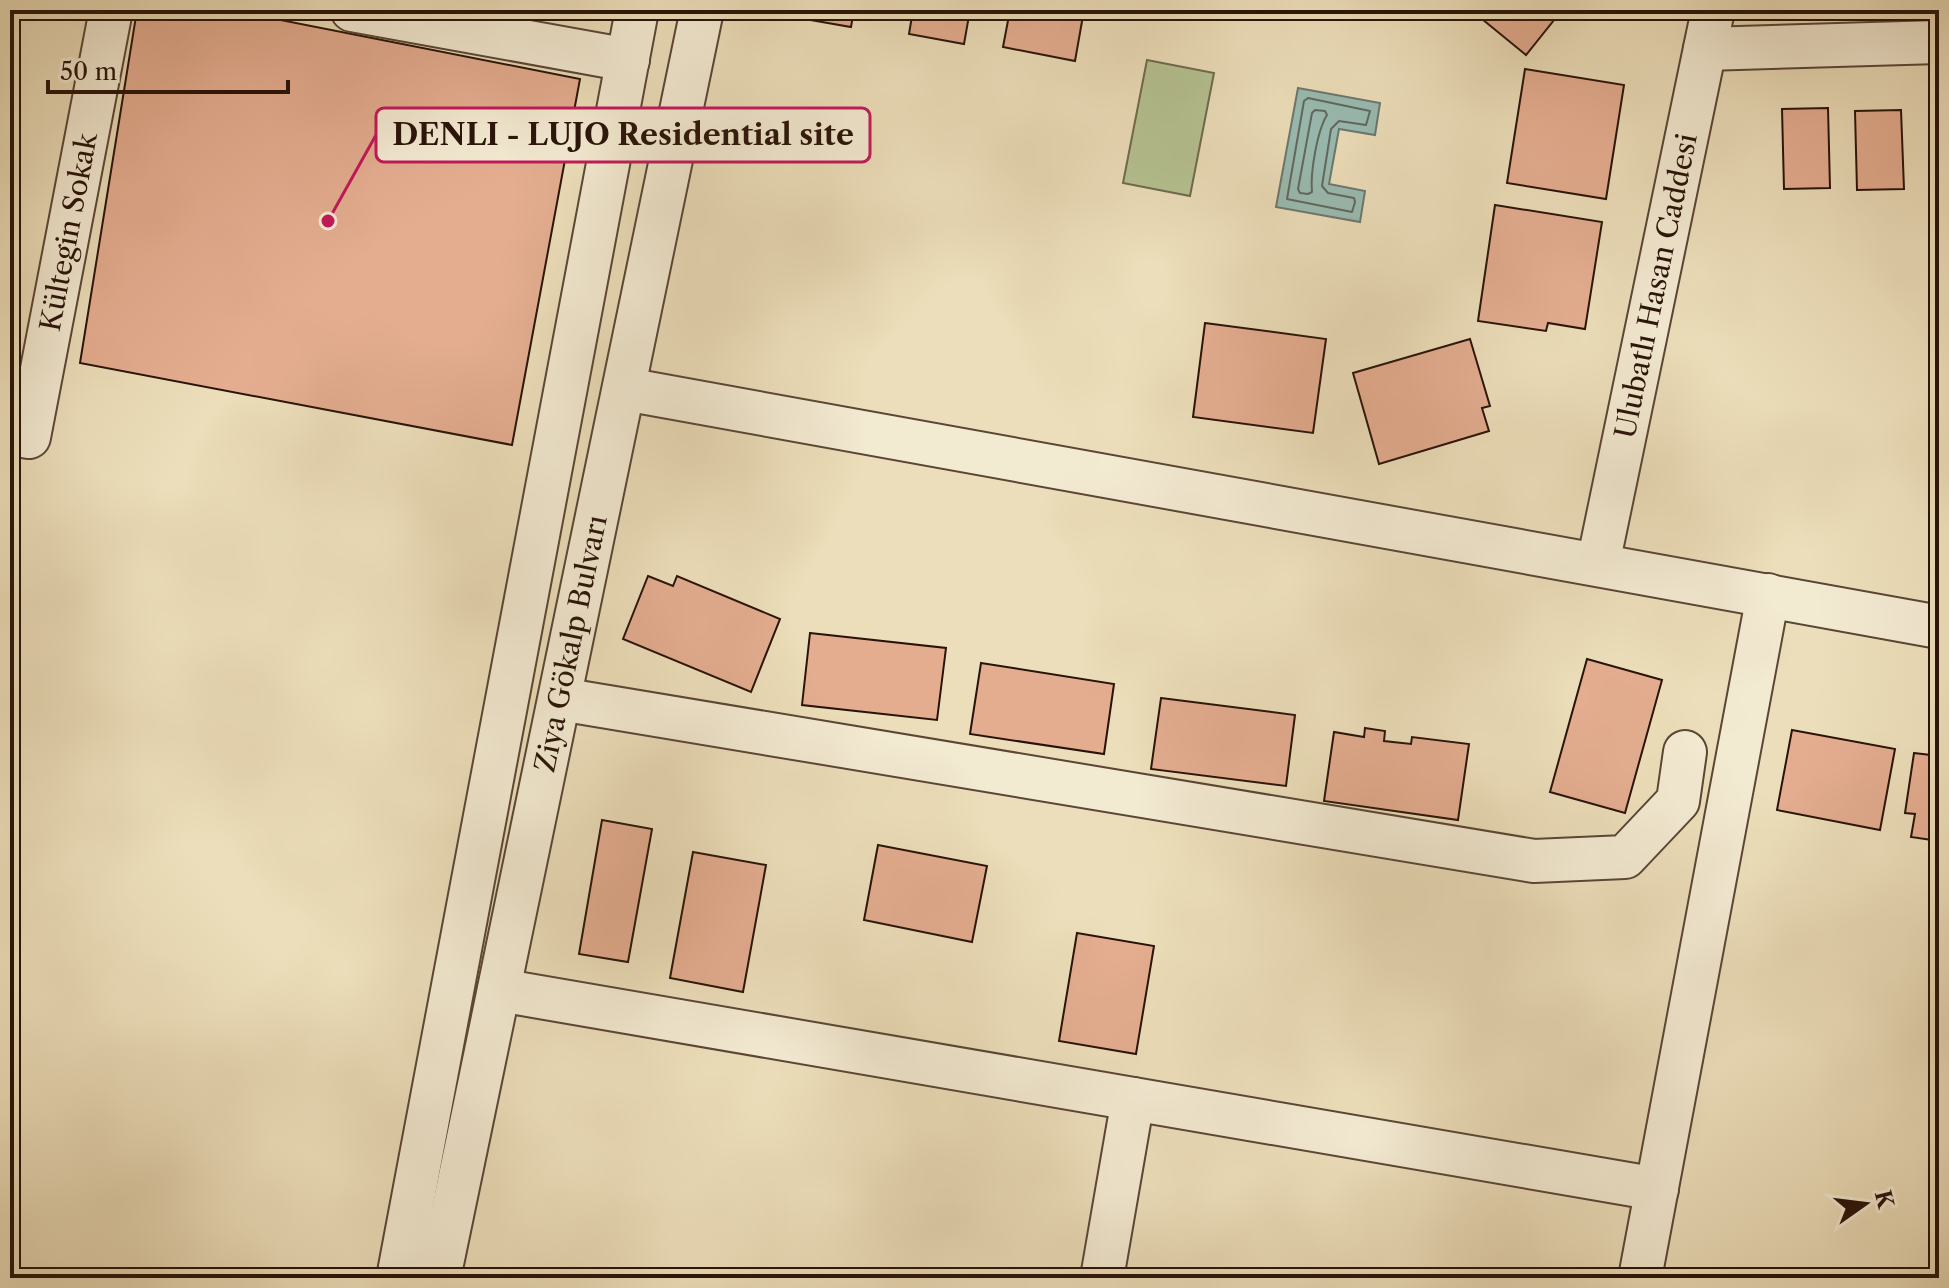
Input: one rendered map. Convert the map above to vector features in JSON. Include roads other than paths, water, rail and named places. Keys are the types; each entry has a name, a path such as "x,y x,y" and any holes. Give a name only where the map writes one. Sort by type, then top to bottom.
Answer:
{"street":[{"name":"Kültegin Sokak","path":"10,434 29,437 111,10"},
{"path":"352,10 628,60"},
{"name":"Ziya Gökalp Bulvarı","path":"398,1278 637,10"},
{"name":"Ziya Gökalp Bulvarı","path":"439,1278 702,10"},
{"path":"1709,30 1939,42"},
{"name":"Ulubatlı Hasan Caddesi","path":"1598,564 1709,30"},
{"path":"625,389 1939,627"},
{"path":"1640,1278 1768,595"},
{"path":"560,699 1534,861 1625,857 1678,801 1685,752"},
{"path":"499,990 1657,1189"},
{"path":"1102,1278 1133,1099"}],"water":[{"path":"1298,88 1380,103 1375,135 1339,129 1329,184 1365,191 1360,222 1276,207"}],"place":[{"name":"DENLI - LUJO Residential site","path":"328,221"}]}
